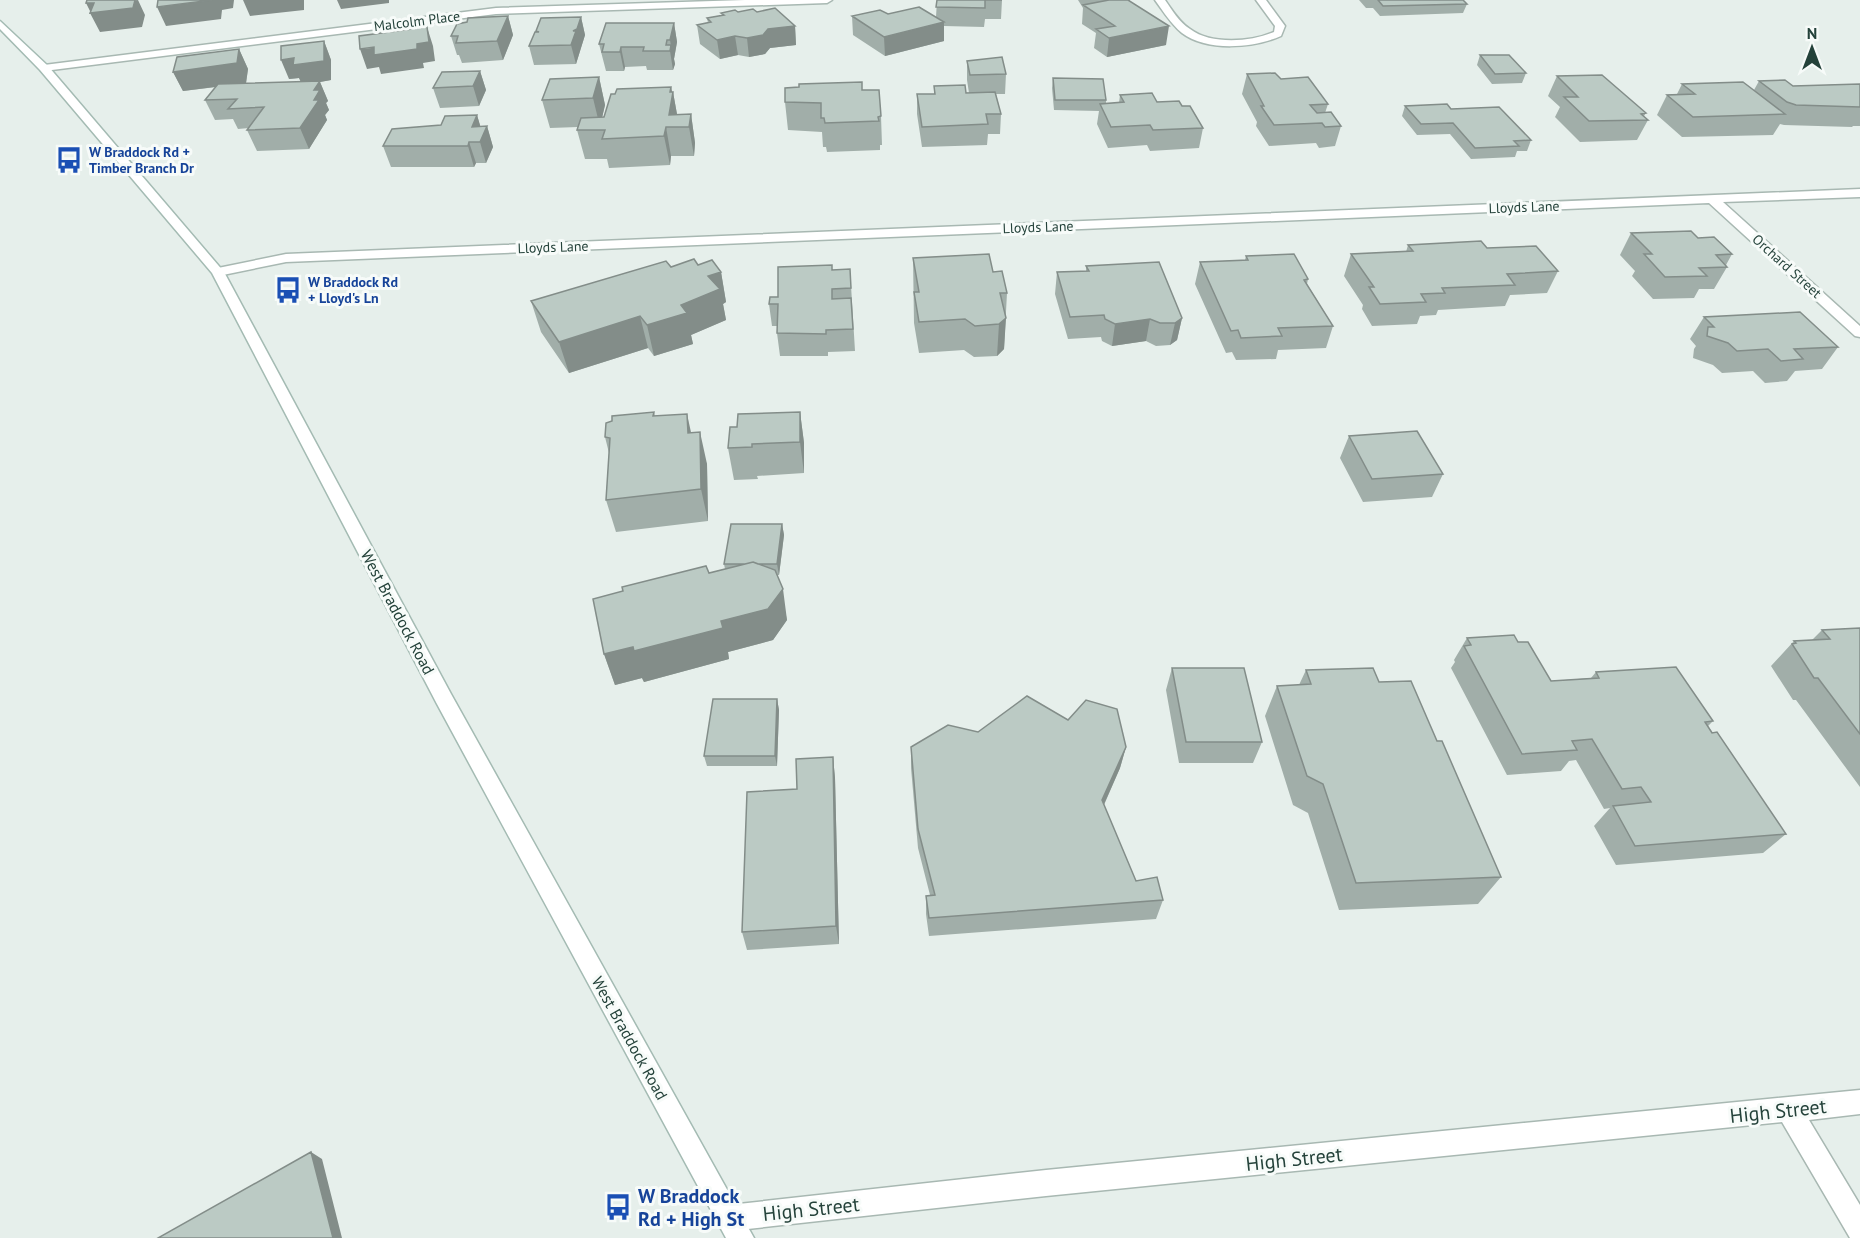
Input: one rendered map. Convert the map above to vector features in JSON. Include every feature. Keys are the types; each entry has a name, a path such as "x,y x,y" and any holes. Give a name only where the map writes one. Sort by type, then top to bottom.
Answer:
{"street":[{"name":"Malcolm Place","path":"44,68 505,10 827,0"},
{"path":"1160,0 1188,33 1197,38 1241,42 1269,40 1278,34 1280,26 1261,0"},
{"name":"West Braddock Road","path":"1,27 44,68 218,273 444,699 735,1228"},
{"name":"Lloyds Lane","path":"218,273 286,258 1860,193"},
{"name":"Orchard Street","path":"1713,200 1860,333"},
{"name":"High Street","path":"735,1228 1046,1183 1860,1102"},
{"path":"1789,1110 1860,1230"}],"building":[{"path":"87,0 135,0 133,8 90,13 94,3 86,3"},
{"path":"158,0 212,0 157,7"},
{"path":"937,0 985,0 985,8 936,7"},
{"path":"1109,0 1128,0 1169,26 1109,38 1096,29 1115,26 1083,5"},
{"path":"1378,0 1463,0 1467,4 1383,6"},
{"path":"919,7 944,22 884,37 852,16 880,10 888,14"},
{"path":"775,8 795,26 768,29 763,35 747,38 735,36 717,40 697,25 711,22 707,18 724,15 721,13 753,9 757,12"},
{"path":"508,16 497,41 456,43 458,36 451,36 457,24 467,22 468,18"},
{"path":"581,17 577,29 573,31 576,31 571,45 529,46 535,32 539,32 536,31 541,18"},
{"path":"606,23 674,23 670,40 667,40 666,45 671,45 670,51 643,51 644,47 621,47 620,52 602,52 604,44 599,44"},
{"path":"427,27 429,42 417,44 417,49 374,55 374,47 360,49 359,36"},
{"path":"324,41 324,61 293,65 294,58 281,60 281,46"},
{"path":"239,49 237,63 173,72 177,57"},
{"path":"1480,55 1509,55 1526,73 1495,74"},
{"path":"1002,57 1006,74 970,75 967,61"},
{"path":"480,71 473,86 433,88 442,72"},
{"path":"1275,73 1281,79 1308,77 1328,104 1310,105 1317,113 1331,112 1341,126 1325,127 1322,123 1274,125 1261,106 1264,106 1247,74"},
{"path":"1602,75 1646,113 1641,114 1648,120 1589,121 1564,97 1578,97 1557,76"},
{"path":"599,77 593,98 542,100 550,79"},
{"path":"1053,78 1103,79 1106,100 1055,100"},
{"path":"1785,80 1793,86 1860,84 1860,107 1796,105 1787,102 1759,81"},
{"path":"320,81 314,90 320,90 314,100 319,100 300,128 247,130 264,107 228,109 237,99 205,100 218,84"},
{"path":"862,82 862,90 879,90 881,116 878,117 879,121 825,123 824,118 821,118 821,103 785,102 785,88 799,87 799,84"},
{"path":"1743,82 1785,114 1693,117 1667,95 1695,94 1682,84"},
{"path":"965,85 966,93 995,92 1001,114 986,114 988,124 922,127 917,94 935,94 934,86"},
{"path":"671,87 670,92 673,92 669,115 691,114 689,127 666,127 664,136 602,139 605,130 577,130 581,118 604,117 611,94 615,94 617,89"},
{"path":"1152,93 1157,102 1179,101 1182,106 1190,106 1203,128 1153,130 1150,125 1111,127 1100,104 1124,102 1120,95"},
{"path":"1447,104 1451,109 1499,107 1531,140 1514,141 1519,146 1475,148 1453,123 1421,124 1405,106"},
{"path":"477,115 472,127 487,126 480,142 469,142 468,146 383,146 392,129 441,125 445,116"},
{"path":"1691,231 1698,238 1714,237 1732,254 1716,255 1727,267 1699,268 1707,276 1665,277 1644,254 1652,254 1631,233"},
{"path":"1481,241 1487,248 1536,246 1558,271 1507,274 1515,285 1442,288 1445,293 1421,294 1426,302 1380,304 1369,287 1374,287 1351,254 1413,251 1408,245"},
{"path":"989,254 993,272 1002,271 1007,293 1000,293 1006,318 999,324 975,326 965,319 919,322 914,292 919,292 913,258"},
{"path":"1294,254 1308,279 1304,280 1333,326 1278,328 1282,336 1241,338 1238,330 1231,331 1200,262 1248,260 1246,256"},
{"path":"694,259 698,265 712,260 721,272 708,276 720,289 681,305 687,313 647,325 640,316 559,342 531,301 666,261 671,267"},
{"path":"1159,262 1182,318 1175,323 1160,323 1150,319 1115,324 1105,319 1104,315 1070,317 1057,272 1089,271 1086,266"},
{"path":"832,265 832,270 850,269 851,288 832,289 832,299 851,298 853,329 826,330 826,334 777,333 778,304 769,304 770,297 778,297 778,267"},
{"path":"1800,312 1838,347 1794,349 1803,359 1781,361 1768,349 1737,351 1728,343 1707,336 1708,327 1714,327 1704,317"},
{"path":"654,412 653,416 687,414 688,433 700,432 701,489 606,500 610,438 605,437 606,423 612,421 612,416"},
{"path":"800,412 800,442 752,444 752,447 728,448 730,427 737,427 738,414"},
{"path":"1417,431 1443,474 1372,479 1349,436"},
{"path":"731,524 782,524 777,564 753,562 724,564"},
{"path":"753,562 775,570 783,589 768,609 721,621 723,628 634,651 633,647 604,654 593,599 623,591 622,587 706,566 709,573"},
{"path":"1860,628 1860,734 1818,678 1814,678 1792,644 1796,643 1794,641 1830,639 1822,630"},
{"path":"1514,635 1518,642 1528,642 1551,681 1599,678 1596,672 1676,667 1713,721 1705,722 1712,733 1717,732 1786,834 1635,846 1613,806 1651,802 1641,787 1622,789 1592,739 1572,741 1577,750 1522,754 1464,646 1471,645 1467,638"},
{"path":"1172,668 1244,668 1262,742 1186,742"},
{"path":"1373,668 1379,682 1411,681 1437,741 1442,741 1501,877 1356,883 1323,784 1307,776 1277,686 1311,684 1306,670"},
{"path":"1027,696 1068,720 1086,700 1117,709 1126,747 1102,800 1136,881 1157,877 1163,900 929,918 926,896 935,895 918,829 911,747 948,725 978,732"},
{"path":"713,699 777,699 775,756 704,756"},
{"path":"833,757 836,926 742,932 747,792 797,789 796,759"},
{"path":"311,1152 333,1238 158,1238"}],"place":[{"name":"W Braddock Rd + Timber Branch Dr","path":"69,160"},
{"name":"W Braddock Rd + Lloyd's Ln","path":"288,290"},
{"name":"W Braddock Rd + High St","path":"618,1207"}]}
